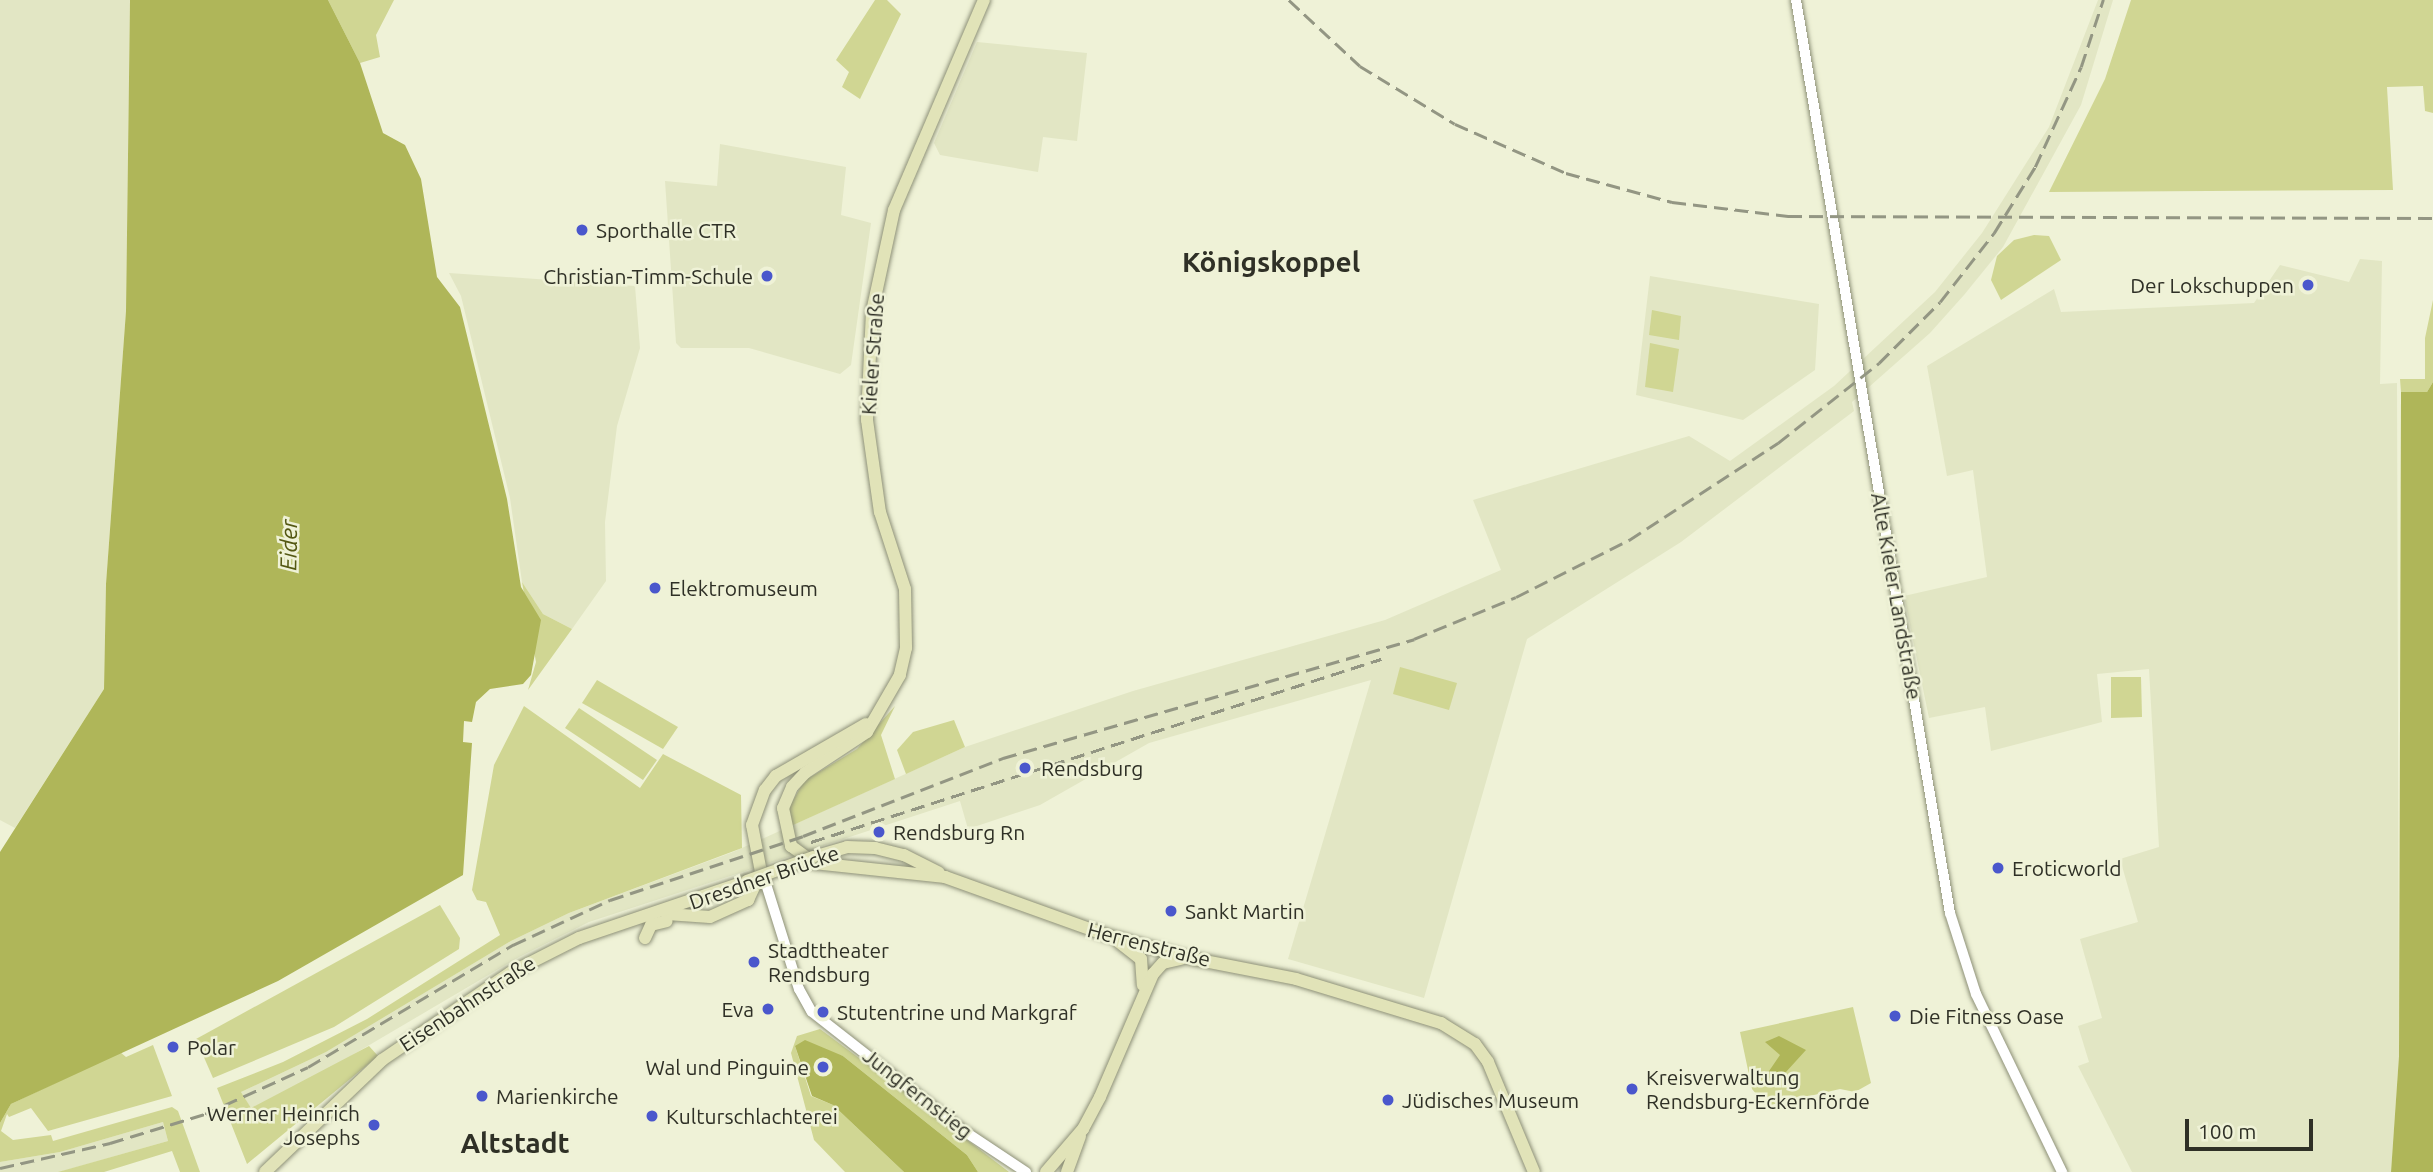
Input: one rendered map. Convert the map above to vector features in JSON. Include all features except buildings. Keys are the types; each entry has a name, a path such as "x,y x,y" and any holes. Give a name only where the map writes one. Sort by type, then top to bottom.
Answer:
{"main road":[{"name":"Kieler Straße","path":"830,866 807,860 791,846 783,808 798,780 855,743 876,717 899,677 907,612 905,589 871,468 867,420 872,312 894,210 984,0"},
{"name":"Kieler Straße","path":"761,866 754,815 765,790 787,769 876,717"},
{"name":"Dresdner Brücke","path":"621,924 660,914 847,847 875,848 919,861 945,877"},
{"path":"621,924 636,927 645,937 646,929 659,922 723,915 748,900 758,885 761,866"},
{"name":"Herrenstraße","path":"830,866 886,867 945,877 1106,935 1189,958 1296,979 1441,1023 1466,1037 1496,1077 1534,1172"},
{"path":"660,914 698,917"},
{"name":"Eisenbahnstraße","path":"265,1172 403,1043 540,955 621,924"},
{"path":"1106,935 1141,959 1145,970 1141,998"},
{"path":"1067,1172 1083,1129 1141,998 1163,963 1189,958"},
{"path":"1046,1172 1083,1129"}],"street":[{"name":"Alte Kieler Landstraße","path":"1796,0 1950,913 1976,994 2062,1172"},
{"name":"Jungfernstieg","path":"761,866 799,989 812,1012 961,1129 1026,1172"}],"shaded area":[{"path":"0,0 130,0 126,311 106,584 104,689 15,828 0,820"},
{"path":"328,0 394,0 376,35 380,57 360,63"},
{"path":"875,0 887,0 901,14 860,99 842,87 849,72 836,60"},
{"name":"Rendsburg","path":"2098,0 2113,0 2081,105 2003,247 1964,295 1930,333 1852,402 1854,411 1681,542 1527,639 1424,998 1288,959 1371,680 1149,743 1040,805 968,829 960,801 589,922 519,957 332,1067 251,1109 241,1092 326,1052 511,941 569,913 733,852 965,747 1133,691 1385,620 1501,570 1473,500 1689,436 1730,461 1834,386 1935,292 1982,233 2049,127"},
{"path":"2131,0 2433,0 2433,113 2425,111 2423,86 2387,87 2393,190 2049,192 2105,79"},
{"path":"977,42 1087,53 1077,141 1043,137 1038,172 940,155 934,143"},
{"name":"Christian-Timm-Schule","path":"720,144 846,167 841,215 871,223 851,365 840,374 749,348 681,348 676,343 665,181 717,186"},
{"path":"2034,235 2049,236 2061,260 2001,300 1991,280 1997,256 2014,240"},
{"path":"2360,259 2382,261 2380,384 2397,383 2399,1056 2391,1172 2132,1172 2078,1066 2089,1062 2078,1026 2102,1018 2080,939 2138,922 2120,859 2159,847 2149,669 2097,674 2102,722 1991,751 1985,707 1929,718 1904,596 1987,577 1973,470 1947,476 1927,366 2054,289 2061,312 2254,303 2280,265 2349,282"},
{"path":"449,273 635,286 640,348 617,426 605,522 606,581 572,629 543,614 522,582 510,498 461,296"},
{"path":"1650,276 1819,304 1815,370 1743,420 1636,395"},
{"path":"2433,300 2433,382 2427,392 2401,392 2400,379 2425,379 2425,338"},
{"path":"1652,310 1681,316 1679,340 1649,335"},
{"path":"1650,343 1679,349 1673,392 1645,387"},
{"path":"522,582 543,614 572,629 528,690 536,662"},
{"path":"1400,667 1457,683 1449,710 1393,694"},
{"path":"2111,677 2141,677 2142,717 2111,718"},
{"path":"597,680 678,727 663,749 582,703"},
{"path":"524,706 640,788 663,754 741,795 742,848 569,913 511,941 326,1052 241,1092 251,1108 369,1046 378,1056 247,1164 217,1088 283,1062 367,1019 500,935 486,902 477,900 472,890 494,765"},
{"path":"895,706 881,735 895,779 791,826 787,811 804,781 857,749"},
{"path":"579,708 657,760 643,780 565,728"},
{"path":"954,720 965,747 906,774 897,750 913,732"},
{"path":"440,905 460,938 459,949 334,1027 213,1078 196,1039"},
{"path":"1853,1007 1871,1083 1855,1092 1840,1089 1766,1106 1752,1089 1740,1032"},
{"path":"820,1029 1009,1172 978,1172 967,1155 843,1056 795,1046 811,1096 833,1105 904,1172 845,1172 814,1140 791,1053 797,1036"},
{"path":"153,1045 172,1096 48,1131 31,1108 9,1117 7,1114 1,1131 13,1140 51,1135 53,1141 172,1107 178,1111 200,1172 180,1172 172,1151 104,1172 58,1172 168,1141 163,1122 60,1152 0,1162 0,1123 11,1104 120,1052 126,1057"},
{"path":"163,1122 168,1141 59,1172 0,1172 0,1162 60,1152"}],"water":[{"name":"Eider","path":"130,0 328,0 360,63 383,133 405,145 421,179 437,277 460,307 507,499 521,587 541,620 531,675 523,684 490,689 476,702 472,722 464,721 463,742 472,743 463,875 278,981 11,1104 0,1123 0,852 104,689 106,584 126,311"},
{"path":"2433,382 2433,1172 2391,1172 2399,1056 2401,392 2427,392"},
{"path":"1779,1036 1806,1050 1774,1085 1767,1074 1780,1055 1765,1042"},
{"path":"805,1040 843,1056 967,1155 978,1172 904,1172 833,1105 812,1096 795,1046"}],"railway":[{"path":"1289,0 1360,66 1455,124 1566,173 1672,202 1788,216 2433,218"},
{"path":"0,1168 110,1143 205,1114 308,1067 513,945 610,900 803,836 1003,758 1414,639 1516,597 1629,540 1778,443 1879,363 1940,302 1994,233 2035,167 2081,67 2103,0"},
{"path":"811,842 1381,659"}],"place":[{"name":"Sporthalle CTR","path":"582,230"},
{"name":"Christian-Timm-Schule","path":"767,276"},
{"name":"Der Lokschuppen","path":"2308,285"},
{"name":"Elektromuseum","path":"655,588"},
{"name":"Rendsburg","path":"1025,768"},
{"name":"Rendsburg Rn","path":"879,832"},
{"name":"Eroticworld","path":"1998,868"},
{"name":"Sankt Martin","path":"1171,911"},
{"name":"Stadttheater Rendsburg","path":"754,962"},
{"name":"Eva","path":"768,1009"},
{"name":"Stutentrine und Markgraf","path":"823,1012"},
{"name":"Die Fitness Oase","path":"1895,1016"},
{"name":"Polar","path":"173,1047"},
{"name":"Wal und Pinguine","path":"823,1067"},
{"name":"Kreisverwaltung Rendsburg-Eckernförde","path":"1632,1089"},
{"name":"Marienkirche","path":"482,1096"},
{"name":"Jüdisches Museum","path":"1388,1100"},
{"name":"Kulturschlachterei","path":"652,1116"},
{"name":"Werner Heinrich Josephs","path":"374,1125"}],"district":[{"name":"Königskoppel","path":"1271,262"},
{"name":"Altstadt","path":"515,1143"}]}
